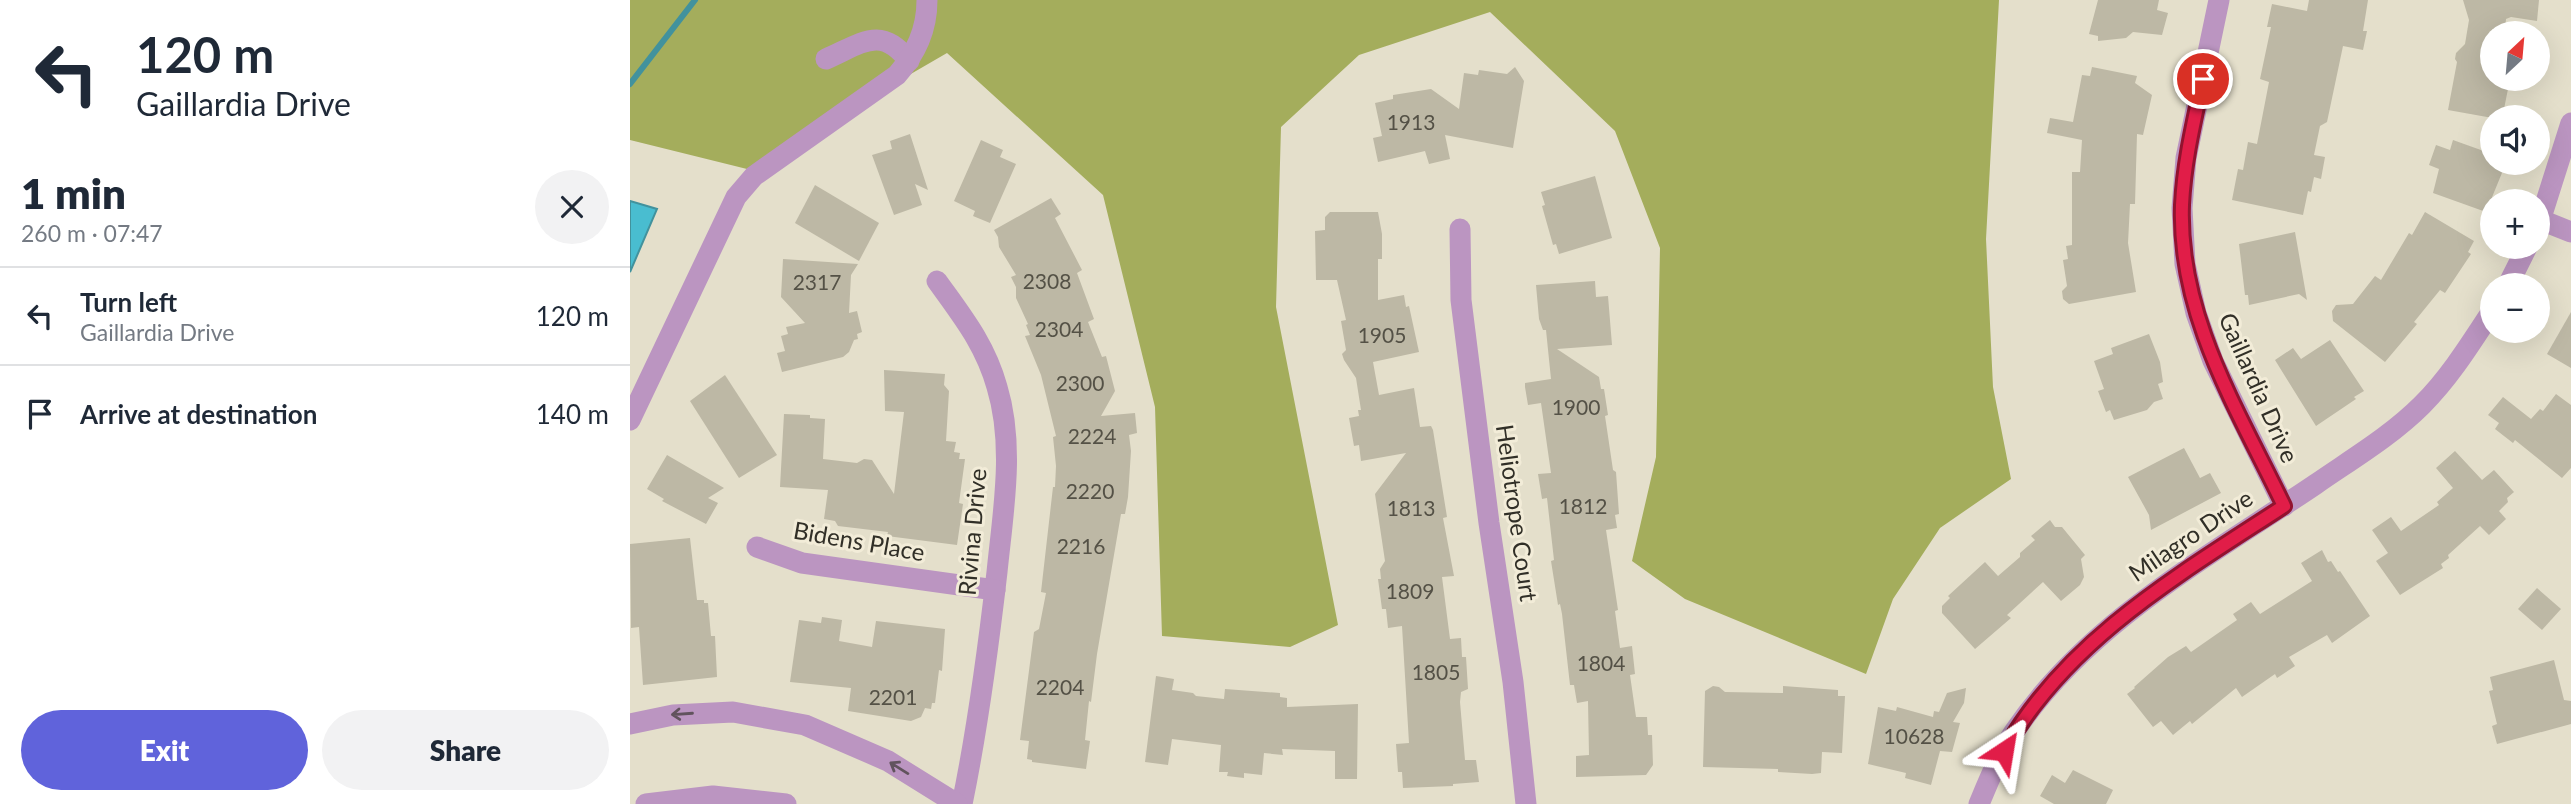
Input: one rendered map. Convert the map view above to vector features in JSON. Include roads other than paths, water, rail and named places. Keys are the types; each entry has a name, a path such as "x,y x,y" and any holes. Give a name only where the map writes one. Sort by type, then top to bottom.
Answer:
{"street":[{"path":"630,420 736,197 754,176 897,75 909,61 922,35 927,17 927,0"},
{"name":"Gaillardia Drive","path":"2219,0 2186,158 2182,208 2185,264 2196,313 2213,361 2284,506"},
{"path":"826,59 872,39 882,39 898,46 909,61"},
{"path":"2550,189 2571,122"},
{"path":"2550,226 2571,232"},
{"name":"Heliotrope Court","path":"1461,229 1461,300 1489,523 1513,682 1526,804"},
{"name":"Rivina Drive","path":"937,281 979,338 998,388 1006,435 1006,490 995,590 974,748 962,804"},
{"name":"Milagro Drive","path":"1979,804 1993,770 2014,732 2052,684 2107,629 2145,598 2380,440 2423,405 2480,329"},
{"name":"Bidens Place","path":"757,547 802,564 995,590"},
{"path":"630,724 673,715 733,712 806,725 888,761 957,804"},
{"path":"646,804 713,796 786,804"}],"water":[{"path":"630,201 657,209 630,272"}],"waterway":[{"path":"630,84 695,0"}]}
